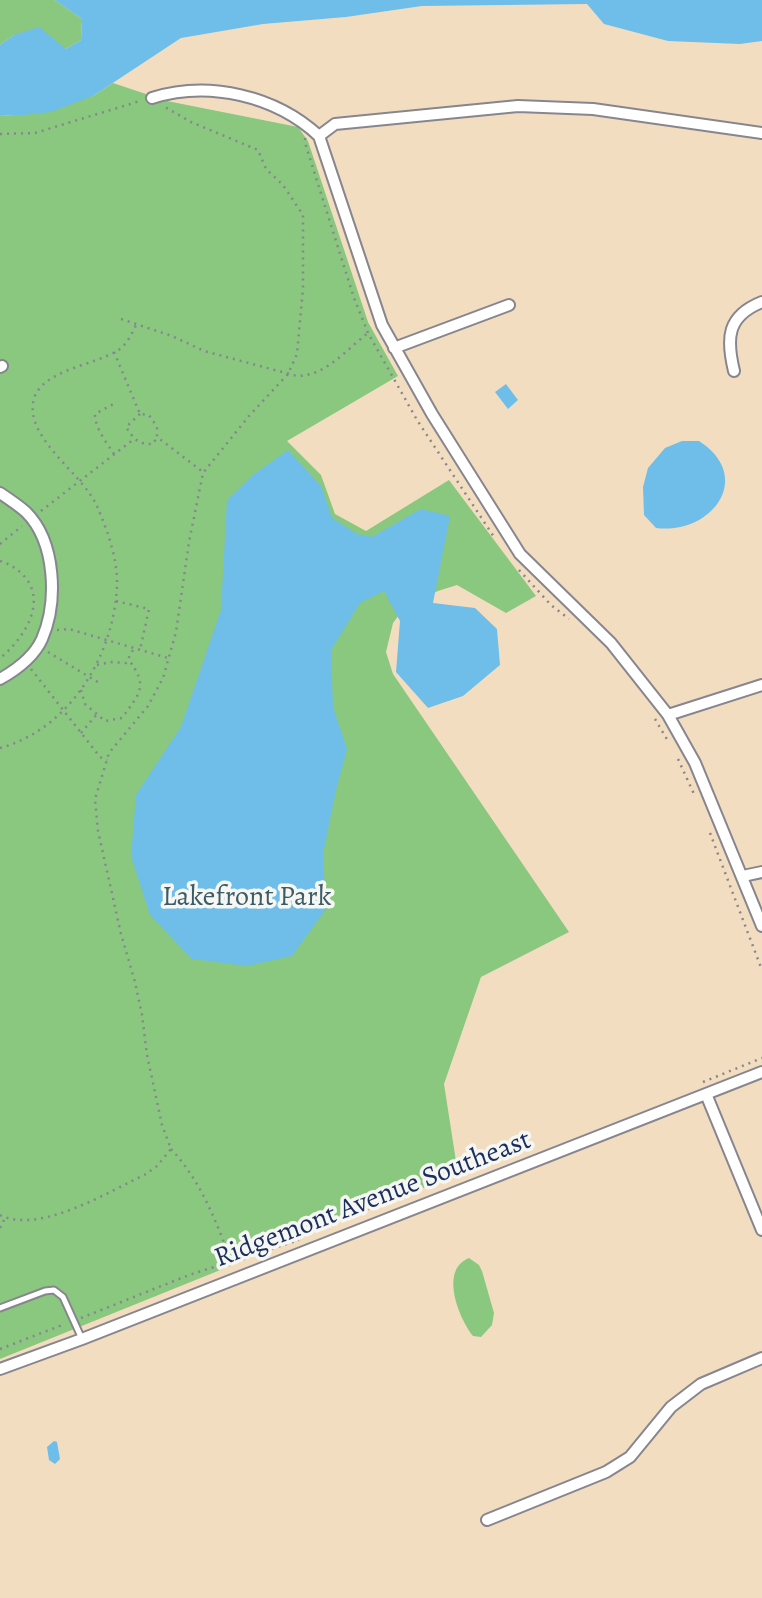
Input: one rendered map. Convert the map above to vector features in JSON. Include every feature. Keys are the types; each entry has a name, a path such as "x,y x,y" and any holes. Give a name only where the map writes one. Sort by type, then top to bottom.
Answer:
{"street":[{"path":"152,98 200,89 226,92 258,100 292,115 304,121 319,136 382,326 394,348 520,554 611,643 668,715 695,763 762,926"},
{"path":"319,136 335,124 518,106 593,109 762,133"},
{"path":"734,371 729,349 731,328 746,308 762,302"},
{"path":"394,348 509,305"},
{"path":"0,493 27,513 43,539 52,574 52,607 41,641 19,668 0,679"},
{"path":"668,715 762,685"},
{"path":"743,876 762,872"},
{"name":"Ridgemont Avenue Southeast","path":"0,1369 762,1072"},
{"path":"706,1094 762,1230"},
{"path":"487,1520 606,1472 630,1457 671,1407 701,1384 762,1358"}],"lane":[{"path":"0,1308 54,1290 63,1297 82,1339"}],"path":[{"path":"0,134 35,133 152,98 191,122 258,150 266,169 283,185 303,215 303,288 297,354 288,374 240,426 203,473 183,575 176,632 163,678 148,706 109,753 95,800 98,831 121,934 135,982 147,1055 163,1125 171,1149 188,1167 209,1208 232,1262"},
{"path":"121,318 204,351 288,374 310,376 326,367 368,333 382,326"},
{"path":"0,748 33,733 62,711 81,690 96,666 107,640 116,601 114,557 106,527 94,501 44,441 34,424 33,402 40,387 52,378 121,348 137,323"},
{"path":"114,352 140,414"},
{"path":"114,454 95,422 95,414 117,402"},
{"path":"140,414 149,415 157,427 157,437 153,444 143,445 134,439 125,427 140,414"},
{"path":"157,437 203,473"},
{"path":"0,544 134,439"},
{"path":"0,561 16,567 28,581 35,596 32,613 22,635 0,658"},
{"path":"116,601 149,610 140,650"},
{"path":"51,637 55,630 69,629 168,658"},
{"path":"22,635 102,684"},
{"path":"96,666 110,662 126,663 134,648"},
{"path":"81,690 85,704 105,721 122,718 140,692 139,673 128,659"},
{"path":"31,667 62,711 100,757 107,760"},
{"path":"81,734 97,714"},
{"path":"702,1082 762,1058"},
{"path":"0,1215 29,1220 56,1216 146,1174 157,1166 171,1149"},
{"path":"0,1228 5,1217"},
{"path":"0,1349 189,1275 300,1240"}],"green space":[{"path":"0,0 55,0 82,19 81,40 66,49 14,35 0,45"},
{"name":"Lakefront Park","path":"113,83 167,101 298,127 308,141 368,322 398,376 287,441 321,475 335,514 366,531 449,480 536,596 506,613 457,585 438,591 405,607 393,623 386,652 393,674 569,932 481,977 444,1084 458,1174 0,1359 0,115 14,116 93,96"},
{"path":"469,1258 479,1265 482,1271 494,1313 492,1325 481,1337 473,1336 462,1318 454,1295 455,1273 460,1264"}],"water":[{"path":"55,0 762,0 762,41 740,44 668,41 604,24 587,4 422,6 346,17 263,24 181,38 93,96 51,112 0,115 0,45 14,35 39,27 66,49 81,40 82,19"},
{"path":"506,384 518,400 508,409 495,392"},
{"path":"682,441 699,441 716,455 724,471 725,486 720,501 709,513 676,528 656,528 644,515 643,487 648,468 665,448"},
{"path":"288,450 321,486 332,518 357,534 372,537 421,509 450,516 433,603 475,608 497,629 500,665 463,696 428,708 396,672 400,621 384,591 360,603 331,650 333,707 347,749 323,854 326,909 292,956 247,966 192,959 150,915 131,856 136,795 181,727 221,610 227,500 253,475"},
{"path":"54,1441 57,1442 60,1459 55,1464 49,1460 47,1447"}]}
